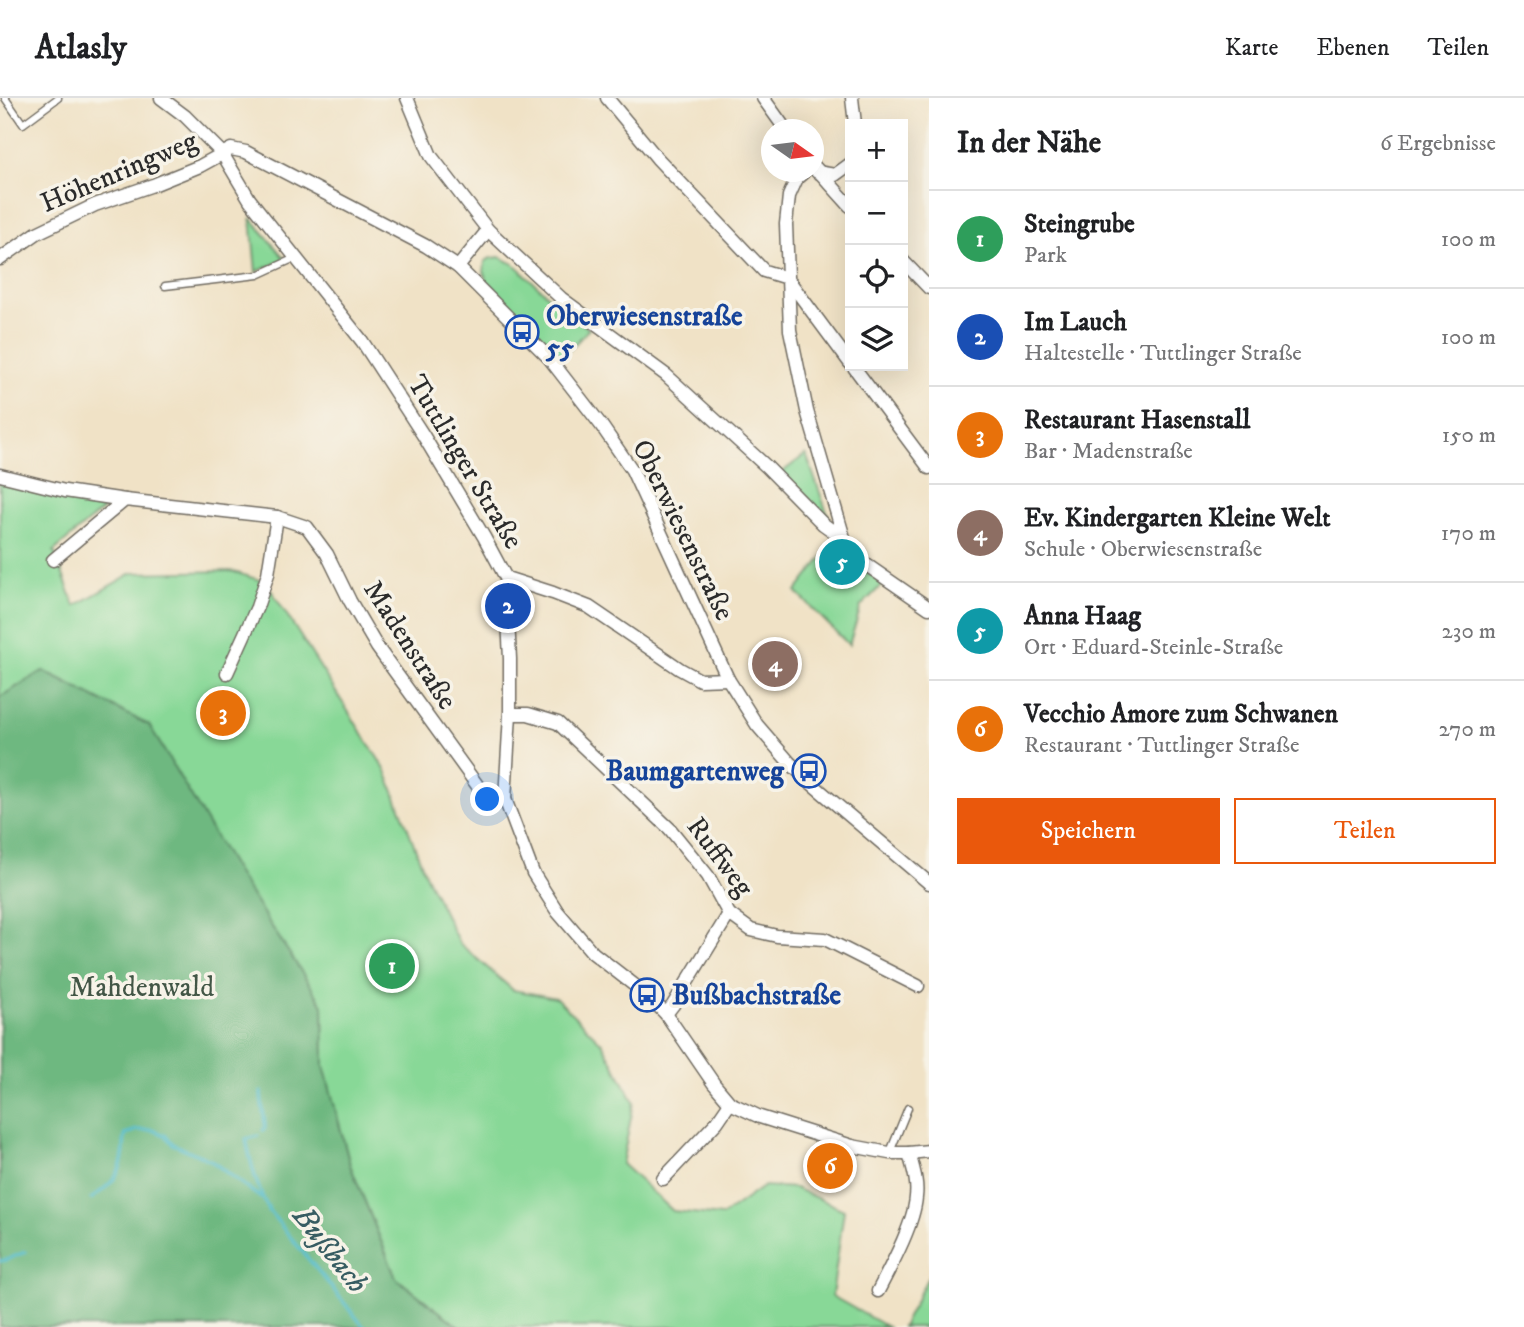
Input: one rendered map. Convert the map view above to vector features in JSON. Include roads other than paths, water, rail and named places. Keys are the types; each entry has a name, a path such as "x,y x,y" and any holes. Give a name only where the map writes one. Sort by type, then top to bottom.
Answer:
{"street":[{"name":"Tuttlinger Straße","path":"161,98 222,153 250,200 362,341 430,446 506,578 510,714 505,799 533,873 557,911 593,953 666,1014 730,1104 760,1117 852,1146 889,1153 929,1151"},
{"path":"407,98 431,156 488,230 561,298 666,375 767,467 824,524 844,538"},
{"path":"607,98 657,158 764,271 787,278 845,356"},
{"path":"764,98 778,119"},
{"path":"852,98 854,119"},
{"name":"Oberwiesenstraße","path":"222,153 231,149 246,152 426,246 458,267 549,358 632,470 728,679 757,725 811,783 929,883"},
{"name":"Höhenringweg","path":"0,259 37,233 95,205 200,166 222,153"},
{"path":"824,173 835,175 845,168"},
{"path":"824,181 845,201"},
{"path":"795,182 789,195 786,224 790,330 807,411 844,538 855,557 929,608"},
{"path":"458,267 488,230"},
{"path":"908,266 929,288"},
{"path":"856,371 929,468"},
{"name":"Madenstraße","path":"0,475 65,491 277,517 307,527 327,554 377,647 414,699 485,796 505,799"},
{"path":"53,560 125,500"},
{"path":"227,673 257,607 268,574 277,517"},
{"path":"506,578 589,607 700,680 728,679"},
{"name":"Ruffweg","path":"510,714 528,714 558,723 670,829 708,876 729,914 751,930 777,936 825,939 918,986"},
{"path":"666,1014 729,914"},
{"path":"663,1179 717,1122 730,1104"},
{"path":"878,1291 904,1236 915,1204 916,1185 909,1153"}],"lane":[{"path":"5,98 23,124 58,98"},
{"path":"165,286 258,275 296,257"},
{"path":"889,1153 908,1108"}],"waterway":[{"name":"Bußbach","path":"261,1092 265,1124 263,1130"},
{"name":"Bußbach","path":"91,1199 116,1176 124,1153 126,1134 137,1130 153,1130 165,1135 173,1144 210,1160 261,1198"},
{"name":"Bußbach","path":"258,1136 246,1139 255,1176 270,1212 364,1327"},
{"name":"Bußbach","path":"0,1261 25,1252"}],"place":[{"name":"Oberwiesenstraße 55","path":"522,332"},
{"name":"Anna Haag","path":"842,562"},
{"name":"Im Lauch","path":"508,606"},
{"name":"Ev. Kindergarten Kleine Welt","path":"775,664"},
{"name":"Restaurant Hasenstall","path":"223,713"},
{"name":"Baumgartenweg","path":"809,771"},
{"name":"Steingrube","path":"392,966"},
{"name":"Bußbachstraße","path":"647,995"},
{"name":"Vecchio Amore zum Schwanen","path":"830,1166"}],"park label":[{"name":"Mahdenwald","path":"142,987"}]}
